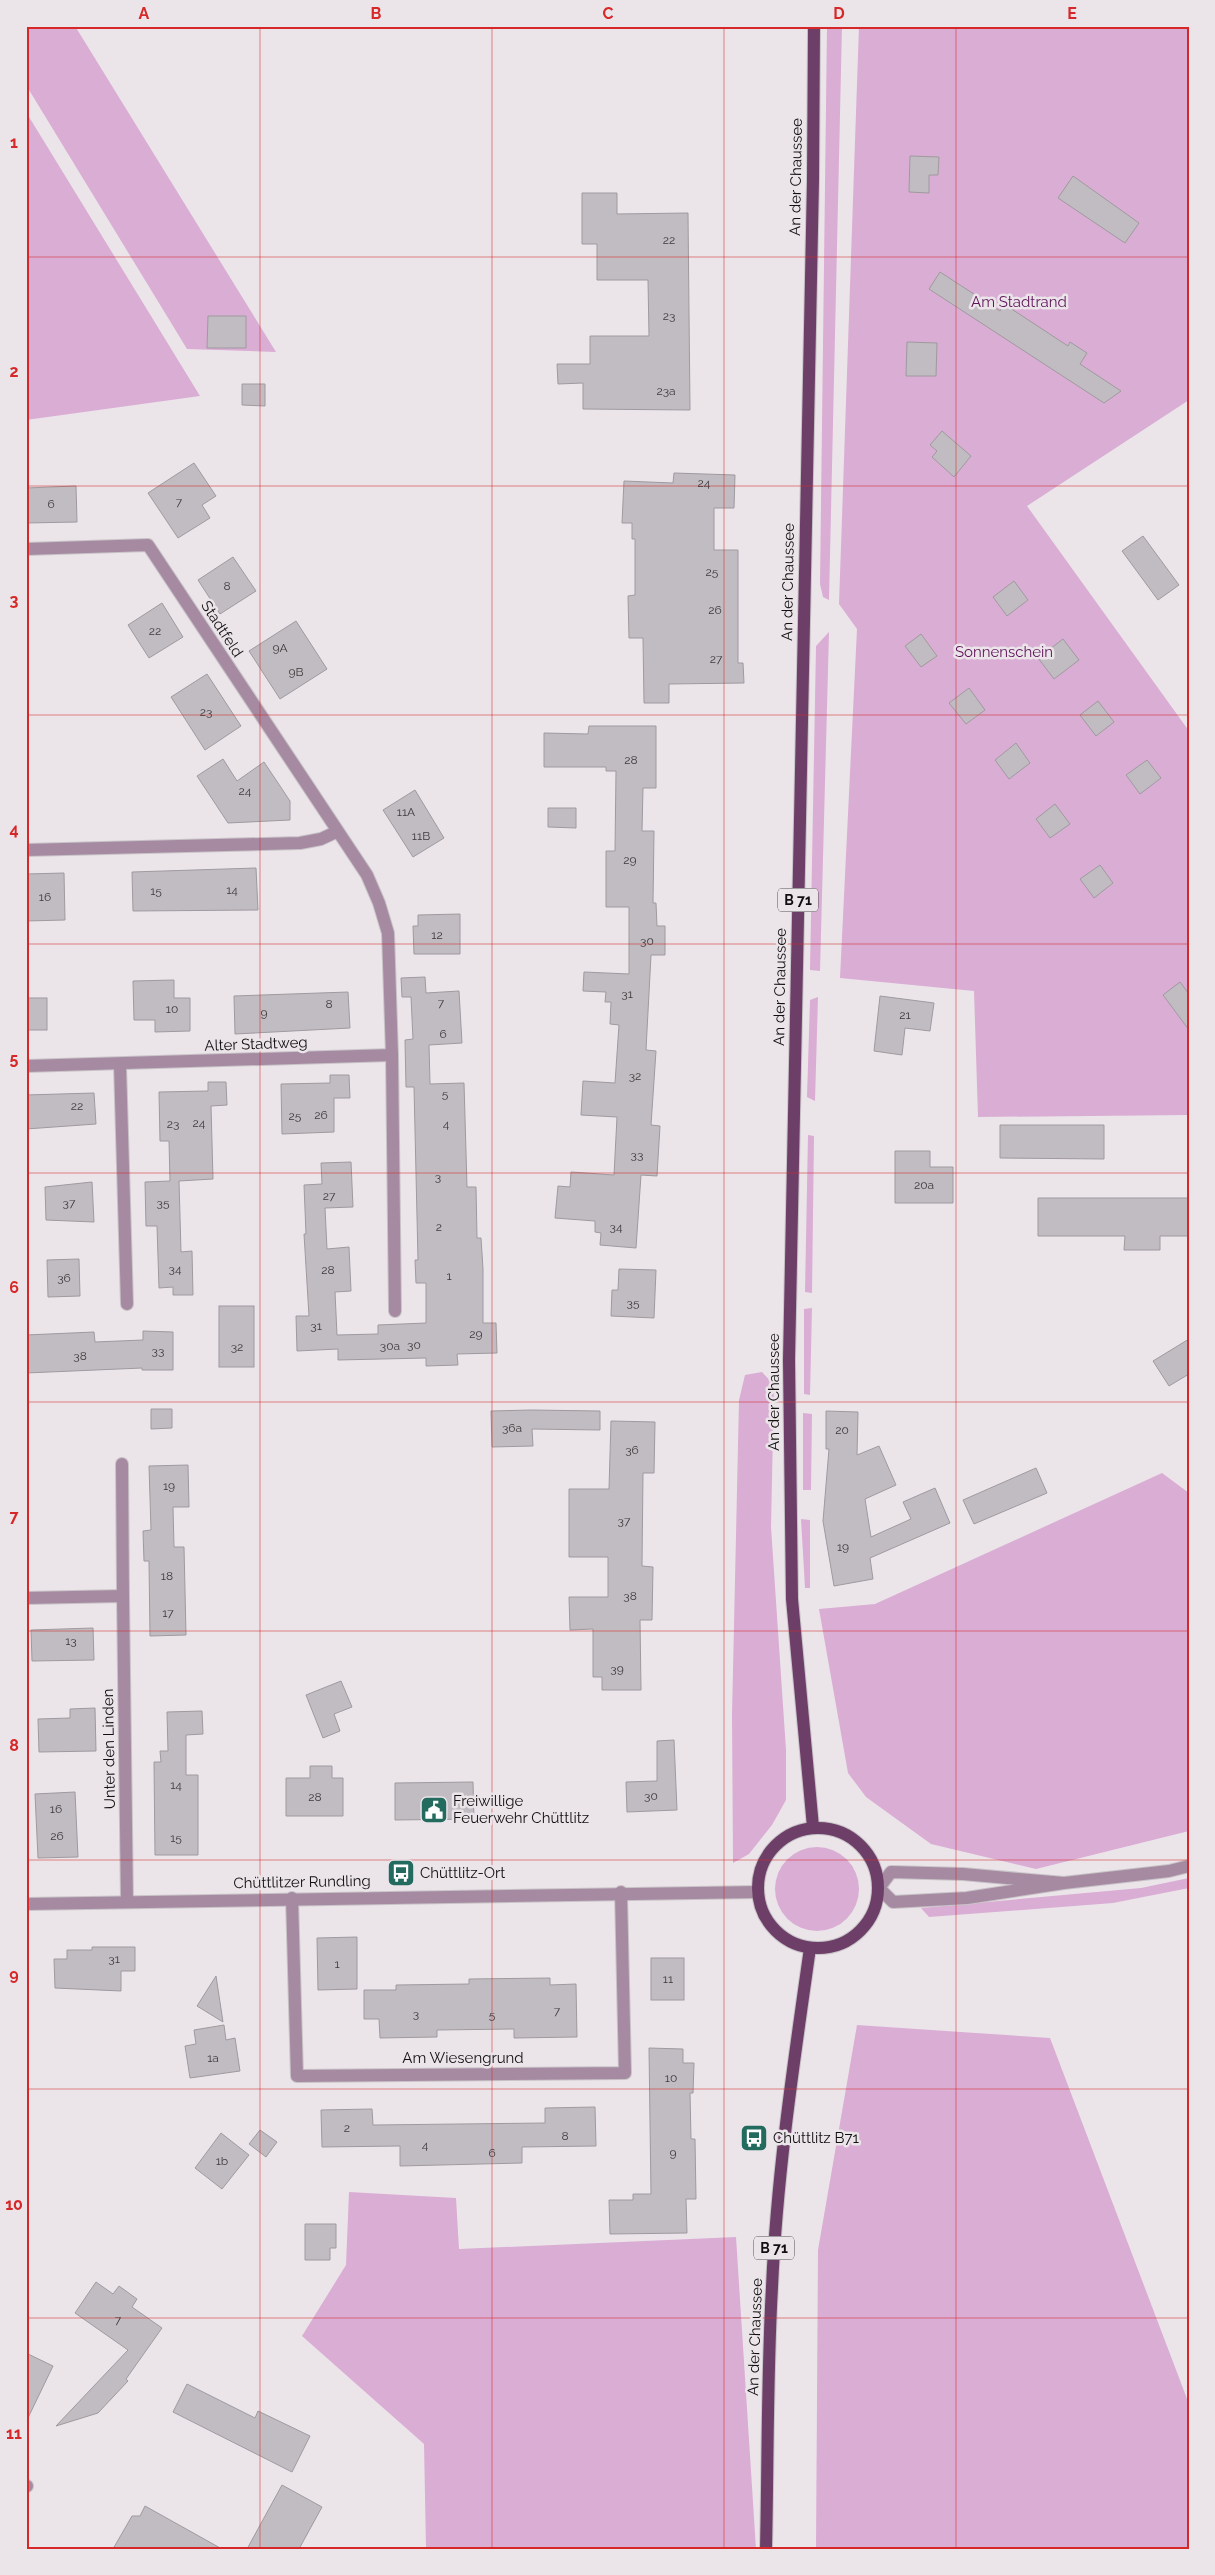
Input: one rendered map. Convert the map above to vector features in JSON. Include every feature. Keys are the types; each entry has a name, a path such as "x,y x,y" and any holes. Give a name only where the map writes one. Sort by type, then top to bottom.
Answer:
{"main road":[{"name":"An der Chaussee","path":"813,1828 792,1598 789,1360 813,190 814,26"},
{"path":"813,1828 828,1828 844,1833 858,1842 869,1855 876,1870 879,1888 874,1913 858,1934 834,1947 810,1948 789,1941 774,1929 763,1913 758,1892 763,1863 771,1850 796,1831 813,1828"},
{"name":"An der Chaussee","path":"766,2549 772,2288 777,2210 789,2098 810,1948"}],"street":[{"name":"Stadtfeld","path":"26,549 148,545 336,832 367,876 380,904 388,933 392,1055"},
{"path":"26,850 300,843 321,839 336,832"},
{"path":"392,1055 395,1311"},
{"name":"Alter Stadtweg","path":"26,1066 120,1065 392,1055"},
{"path":"120,1065 127,1304"},
{"name":"Unter den Linden","path":"122,1464 127,1902"},
{"path":"26,1598 123,1596"},
{"path":"1064,1883 963,1874 891,1872 879,1888 893,1902 967,1898 1064,1883 1122,1878 1189,1866"},
{"name":"Chüttlitzer Rundling","path":"26,1904 621,1892 758,1892"},
{"name":"Am Wiesengrund","path":"292,1898 297,2076 625,2073 621,1892"}],"green space":[{"path":"26,26 75,26 276,352 187,349 26,85"},
{"path":"827,26 842,26 829,600 823,597 820,584"},
{"path":"859,26 1189,26 1189,400 1027,506 1189,731 1189,1115 978,1117 974,991 840,978 857,629 839,604"},
{"path":"26,112 200,396 26,420"},
{"path":"829,632 820,971 810,970 816,646"},
{"path":"818,997 815,1101 807,1097 810,1000"},
{"path":"808,1135 814,1136 812,1293 805,1292"},
{"path":"812,1308 810,1395 804,1394 804,1309"},
{"path":"762,1372 774,1385 771,1527 786,1750 786,1800 772,1825 749,1854 733,1863 732,1715 739,1400 745,1375"},
{"path":"803,1413 812,1414 811,1490 803,1490"},
{"path":"1162,1473 1189,1493 1189,1831 1036,1869 931,1844 866,1797 848,1773 819,1609 875,1604"},
{"path":"801,1519 810,1520 810,1588 805,1588"},
{"path":"809,1847 825,1847 841,1854 852,1865 859,1881 856,1905 847,1919 841,1924 825,1931 809,1931 793,1924 782,1913 775,1897 775,1881 782,1865 793,1854"},
{"path":"1189,1878 1189,1888 1113,1903 929,1917 921,1908 1141,1888"},
{"path":"857,2025 1050,2038 1189,2404 1189,2549 816,2549 818,2250"},
{"path":"349,2192 456,2198 459,2249 736,2237 756,2549 426,2549 424,2444 302,2336 346,2265"}],"building":[{"path":"910,156 939,157 938,175 929,175 929,193 909,192"},
{"path":"1073,176 1139,223 1125,243 1058,198"},
{"path":"582,193 617,193 617,214 688,213 690,410 583,409 583,383 558,384 557,364 590,364 590,336 649,336 648,280 597,280 597,244 582,244"},
{"path":"940,272 1000,311 1004,304 1068,346 1070,342 1087,353 1080,364 1121,391 1104,403 929,289"},
{"path":"208,316 246,316 246,348 207,348"},
{"path":"907,342 937,343 936,376 906,376"},
{"path":"242,384 265,384 265,406 242,405"},
{"path":"942,431 971,456 954,477 932,457 937,451 930,445"},
{"path":"194,463 216,496 202,505 210,518 178,538 148,493"},
{"path":"674,473 735,475 734,508 714,508 714,550 738,550 738,663 743,663 744,683 669,684 669,703 644,703 643,638 629,638 628,596 635,595 635,539 632,539 632,523 622,523 624,481 673,483"},
{"path":"76,486 77,522 26,523 26,488"},
{"path":"1143,536 1179,585 1158,600 1122,551"},
{"path":"233,557 256,591 220,614 198,580"},
{"path":"1014,581 1028,600 1007,616 993,597"},
{"path":"162,603 183,637 149,658 128,625"},
{"path":"296,621 327,669 280,699 249,651"},
{"path":"921,634 937,656 921,667 905,646"},
{"path":"1063,639 1079,660 1054,679 1038,658"},
{"path":"207,674 241,726 205,750 171,697"},
{"path":"969,688 985,710 966,724 949,703"},
{"path":"1098,701 1114,722 1096,736 1080,715"},
{"path":"589,726 656,726 656,788 643,788 642,831 654,831 653,903 656,903 657,926 665,926 665,955 651,955 646,1050 656,1051 651,1125 660,1126 657,1176 641,1175 636,1248 600,1245 601,1233 595,1232 595,1221 555,1218 558,1186 570,1187 571,1172 614,1175 617,1117 581,1115 583,1081 615,1083 619,1025 610,1024 611,1002 605,1002 606,992 583,991 584,972 629,974 629,907 606,907 606,851 615,851 616,771 606,771 606,767 544,767 544,733 588,734"},
{"path":"1016,743 1030,763 1009,779 995,760"},
{"path":"223,759 237,781 264,762 290,801 290,820 228,823 197,776"},
{"path":"1147,760 1161,778 1140,794 1126,775"},
{"path":"415,790 444,838 413,857 383,810"},
{"path":"1055,804 1070,824 1050,838 1036,819"},
{"path":"548,808 576,808 576,828 548,827"},
{"path":"1100,865 1113,883 1094,898 1080,879"},
{"path":"256,868 258,910 133,911 132,872"},
{"path":"64,873 65,920 26,921 26,874"},
{"path":"460,914 460,954 414,954 413,926 418,926 418,915"},
{"path":"425,977 426,993 459,991 462,1043 429,1045 430,1084 464,1083 467,1187 476,1187 477,1238 481,1238 483,1269 483,1323 496,1323 497,1353 457,1354 458,1365 426,1366 426,1358 338,1360 338,1349 297,1351 296,1316 309,1316 304,1234 306,1234 304,1185 322,1184 321,1163 351,1162 353,1207 325,1208 327,1249 349,1247 351,1291 335,1292 337,1335 378,1334 378,1325 426,1323 426,1283 416,1283 415,1260 418,1260 414,1087 406,1087 405,1040 413,1039 411,997 402,997 401,978"},
{"path":"174,980 174,998 190,998 190,1031 155,1032 155,1020 134,1020 133,981"},
{"path":"1180,982 1189,994 1189,1030 1163,995"},
{"path":"348,992 350,1028 235,1034 234,996"},
{"path":"880,996 934,1003 930,1031 905,1028 902,1055 874,1051"},
{"path":"26,998 47,998 47,1030 26,1030"},
{"path":"330,1075 349,1075 350,1098 334,1098 334,1132 282,1134 281,1084 330,1083"},
{"path":"208,1082 226,1082 227,1105 211,1106 213,1179 179,1181 181,1252 192,1251 193,1295 173,1295 173,1287 159,1288 157,1226 146,1226 145,1182 170,1181 169,1141 160,1141 159,1092 208,1091"},
{"path":"94,1093 96,1124 26,1129 26,1095"},
{"path":"1000,1125 1104,1125 1104,1159 1000,1158"},
{"path":"895,1151 930,1151 930,1167 953,1167 953,1203 895,1203"},
{"path":"92,1182 94,1222 46,1220 45,1187"},
{"path":"1038,1198 1189,1198 1189,1236 1160,1236 1160,1250 1124,1250 1125,1236 1038,1236"},
{"path":"79,1259 80,1296 48,1297 47,1260"},
{"path":"619,1269 656,1270 654,1318 611,1316 612,1290 618,1290"},
{"path":"219,1306 254,1306 254,1367 219,1367"},
{"path":"143,1331 173,1332 173,1370 142,1370 142,1368 26,1373 26,1335 94,1332 95,1342 143,1340"},
{"path":"1189,1339 1189,1374 1169,1386 1153,1361"},
{"path":"151,1409 172,1409 172,1428 151,1429"},
{"path":"491,1411 600,1411 600,1430 532,1429 533,1446 492,1447"},
{"path":"826,1411 858,1412 857,1455 879,1446 896,1485 865,1499 871,1537 911,1519 903,1502 935,1488 950,1523 870,1558 873,1579 834,1586 823,1521 829,1449 826,1449"},
{"path":"611,1421 655,1422 654,1473 643,1473 642,1566 653,1567 652,1620 640,1620 641,1690 602,1690 602,1677 593,1677 593,1629 570,1630 569,1597 608,1597 608,1557 569,1557 569,1489 609,1489"},
{"path":"188,1465 189,1507 173,1507 174,1547 184,1547 186,1635 150,1636 149,1561 144,1561 143,1531 151,1530 149,1466"},
{"path":"1036,1468 1047,1493 974,1524 963,1500"},
{"path":"93,1628 94,1660 32,1661 31,1630"},
{"path":"341,1681 352,1707 334,1714 340,1731 323,1738 306,1695"},
{"path":"95,1708 96,1751 39,1752 38,1719 70,1718 70,1709"},
{"path":"202,1711 203,1734 186,1735 186,1775 198,1775 198,1855 155,1855 154,1762 161,1762 160,1751 168,1751 167,1712"},
{"path":"674,1740 677,1810 627,1812 626,1782 657,1781 657,1741"},
{"path":"310,1766 332,1766 332,1778 343,1778 343,1816 286,1816 286,1778 310,1778"},
{"name":"Freiwillige Feuerwehr Chüttlitz","path":"473,1782 474,1819 395,1820 395,1783"},
{"path":"75,1792 78,1857 38,1858 35,1794"},
{"path":"357,1937 357,1989 318,1990 317,1938"},
{"path":"92,1947 135,1947 135,1971 121,1971 121,1991 55,1988 54,1959 67,1959 67,1950 92,1950"},
{"path":"651,1958 684,1958 684,2000 651,2000"},
{"path":"216,1976 223,2022 197,2006"},
{"path":"550,1978 550,1985 576,1984 577,2037 514,2038 514,2029 437,2030 437,2037 380,2038 379,2019 364,2019 364,1990 396,1990 396,1985 469,1984 469,1979"},
{"path":"224,2025 226,2040 235,2038 240,2071 190,2078 185,2046 196,2044 194,2030"},
{"path":"649,2048 683,2049 683,2063 694,2063 693,2093 690,2093 691,2139 695,2139 696,2199 686,2199 687,2233 610,2234 609,2200 633,2200 633,2194 651,2194"},
{"path":"595,2107 596,2146 522,2147 522,2163 400,2166 400,2146 322,2147 321,2110 372,2109 373,2125 545,2123 545,2108"},
{"path":"260,2130 277,2142 266,2157 249,2144"},
{"path":"221,2133 249,2155 222,2189 195,2168"},
{"path":"305,2224 336,2224 336,2248 330,2248 330,2260 305,2260"},
{"path":"96,2282 113,2294 119,2286 137,2299 132,2307 162,2328 126,2379 128,2381 98,2413 56,2426 128,2350 75,2313"},
{"path":"26,2353 53,2366 26,2422"},
{"path":"187,2384 255,2418 258,2411 310,2436 292,2472 173,2412"},
{"path":"282,2485 322,2507 299,2549 247,2549"},
{"path":"145,2506 222,2549 113,2549 132,2516 140,2516"}],"place":[{"name":"Freiwillige Feuerwehr Chüttlitz","path":"434,1810"},
{"name":"Chüttlitz-Ort","path":"401,1873"},
{"name":"Chüttlitz B71","path":"754,2138"}],"park label":[{"name":"Am Stadtrand","path":"1019,302"},
{"name":"Sonnenschein","path":"1004,652"}]}
